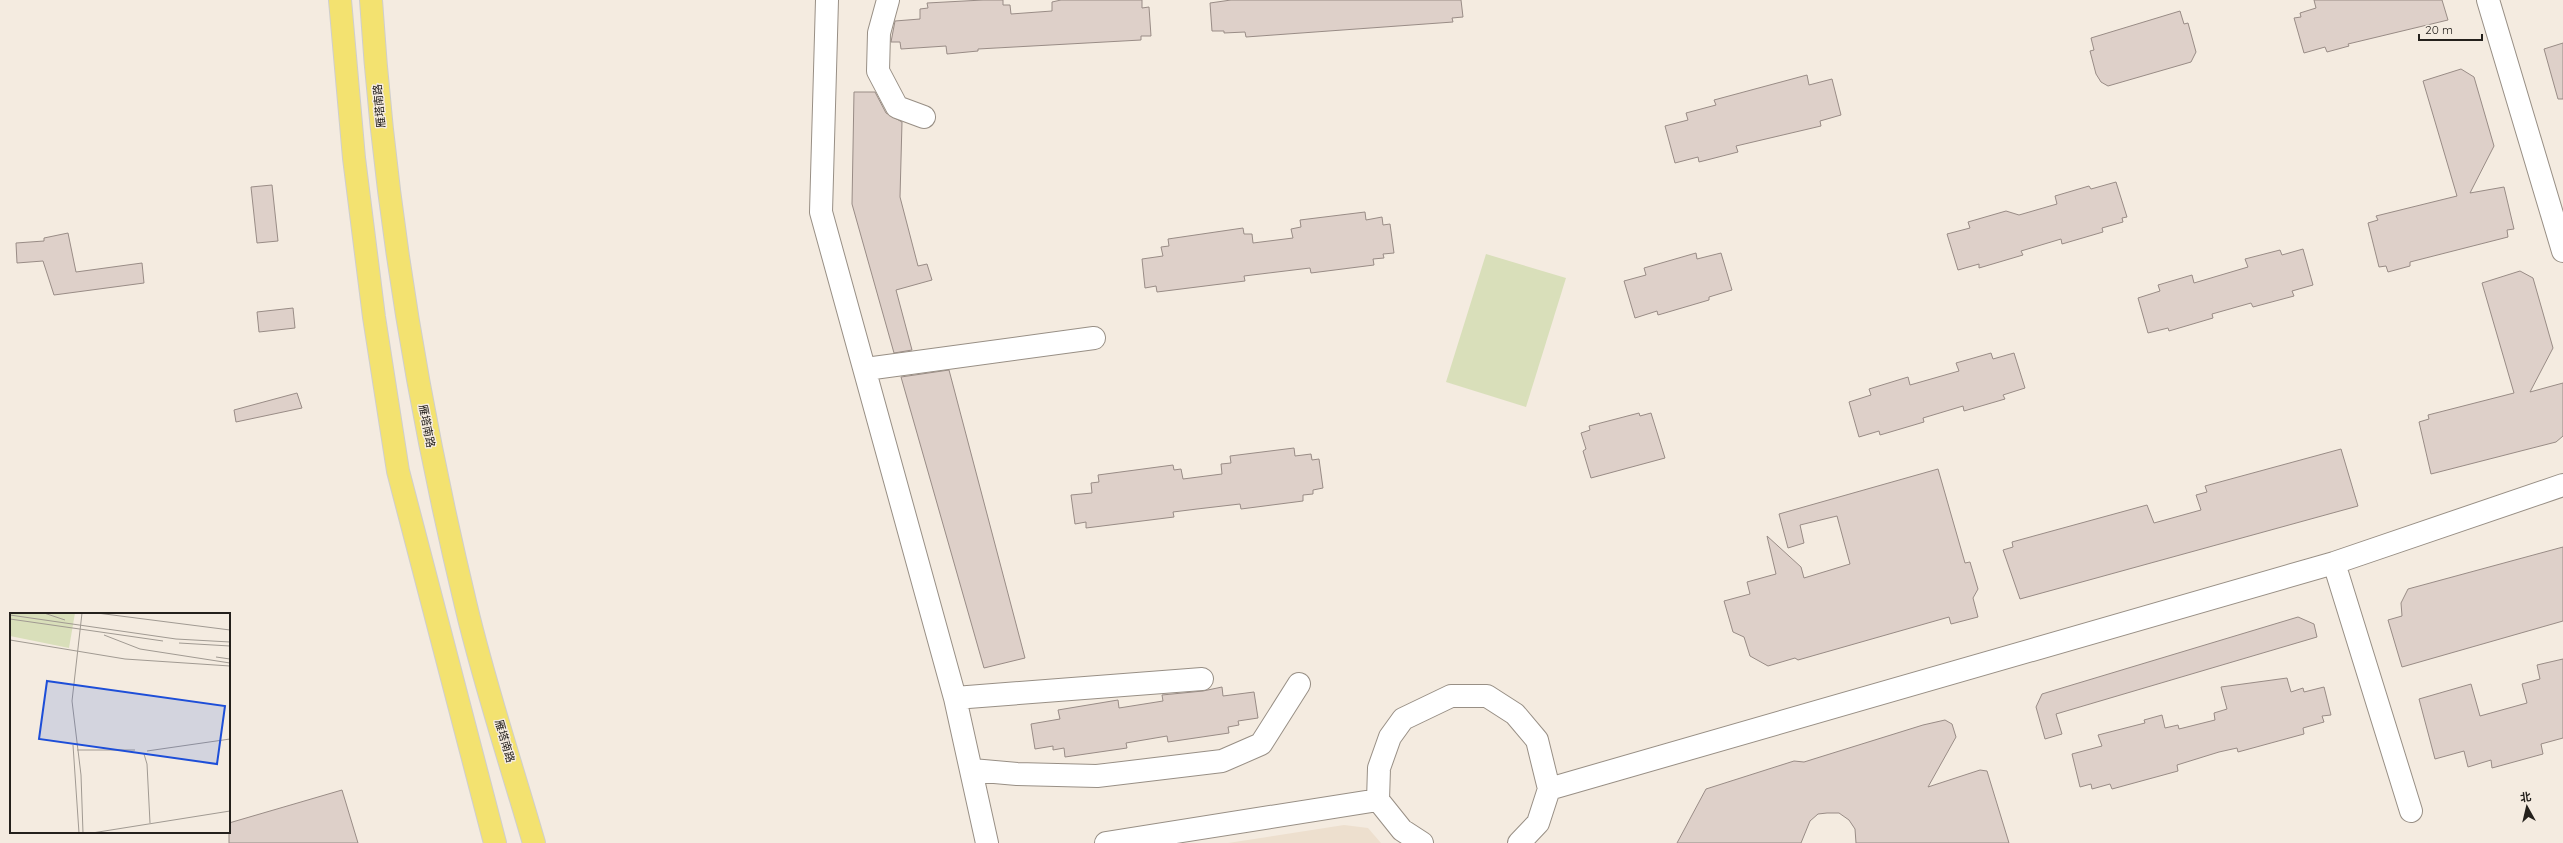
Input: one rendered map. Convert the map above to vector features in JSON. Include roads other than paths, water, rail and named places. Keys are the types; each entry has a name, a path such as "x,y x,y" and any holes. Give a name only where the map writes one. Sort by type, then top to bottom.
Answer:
{"main road":[{"path":"340,0 354,158 374,317 397,463 495,843"},
{"name":"雁塔南路","path":"370,0 382,137 394,241 426,425 466,608 534,843"}],"street":[{"path":"827,0 821,212 866,369 955,698 987,843"},
{"path":"888,0 879,33 878,72 897,107 924,117"},
{"path":"2488,0 2563,251"},
{"path":"866,369 1094,338"},
{"path":"1549,789 2334,563 2563,485"},
{"path":"2334,563 2411,811"},
{"path":"955,698 1202,679"},
{"path":"972,770 1017,774 1097,776 1222,761 1261,744 1299,684"},
{"path":"1422,843 1402,830 1378,800 1379,768 1390,737 1403,719 1451,696 1487,696 1515,714 1537,740 1549,789 1538,823 1519,843"},
{"path":"1106,843 1378,800"}]}
